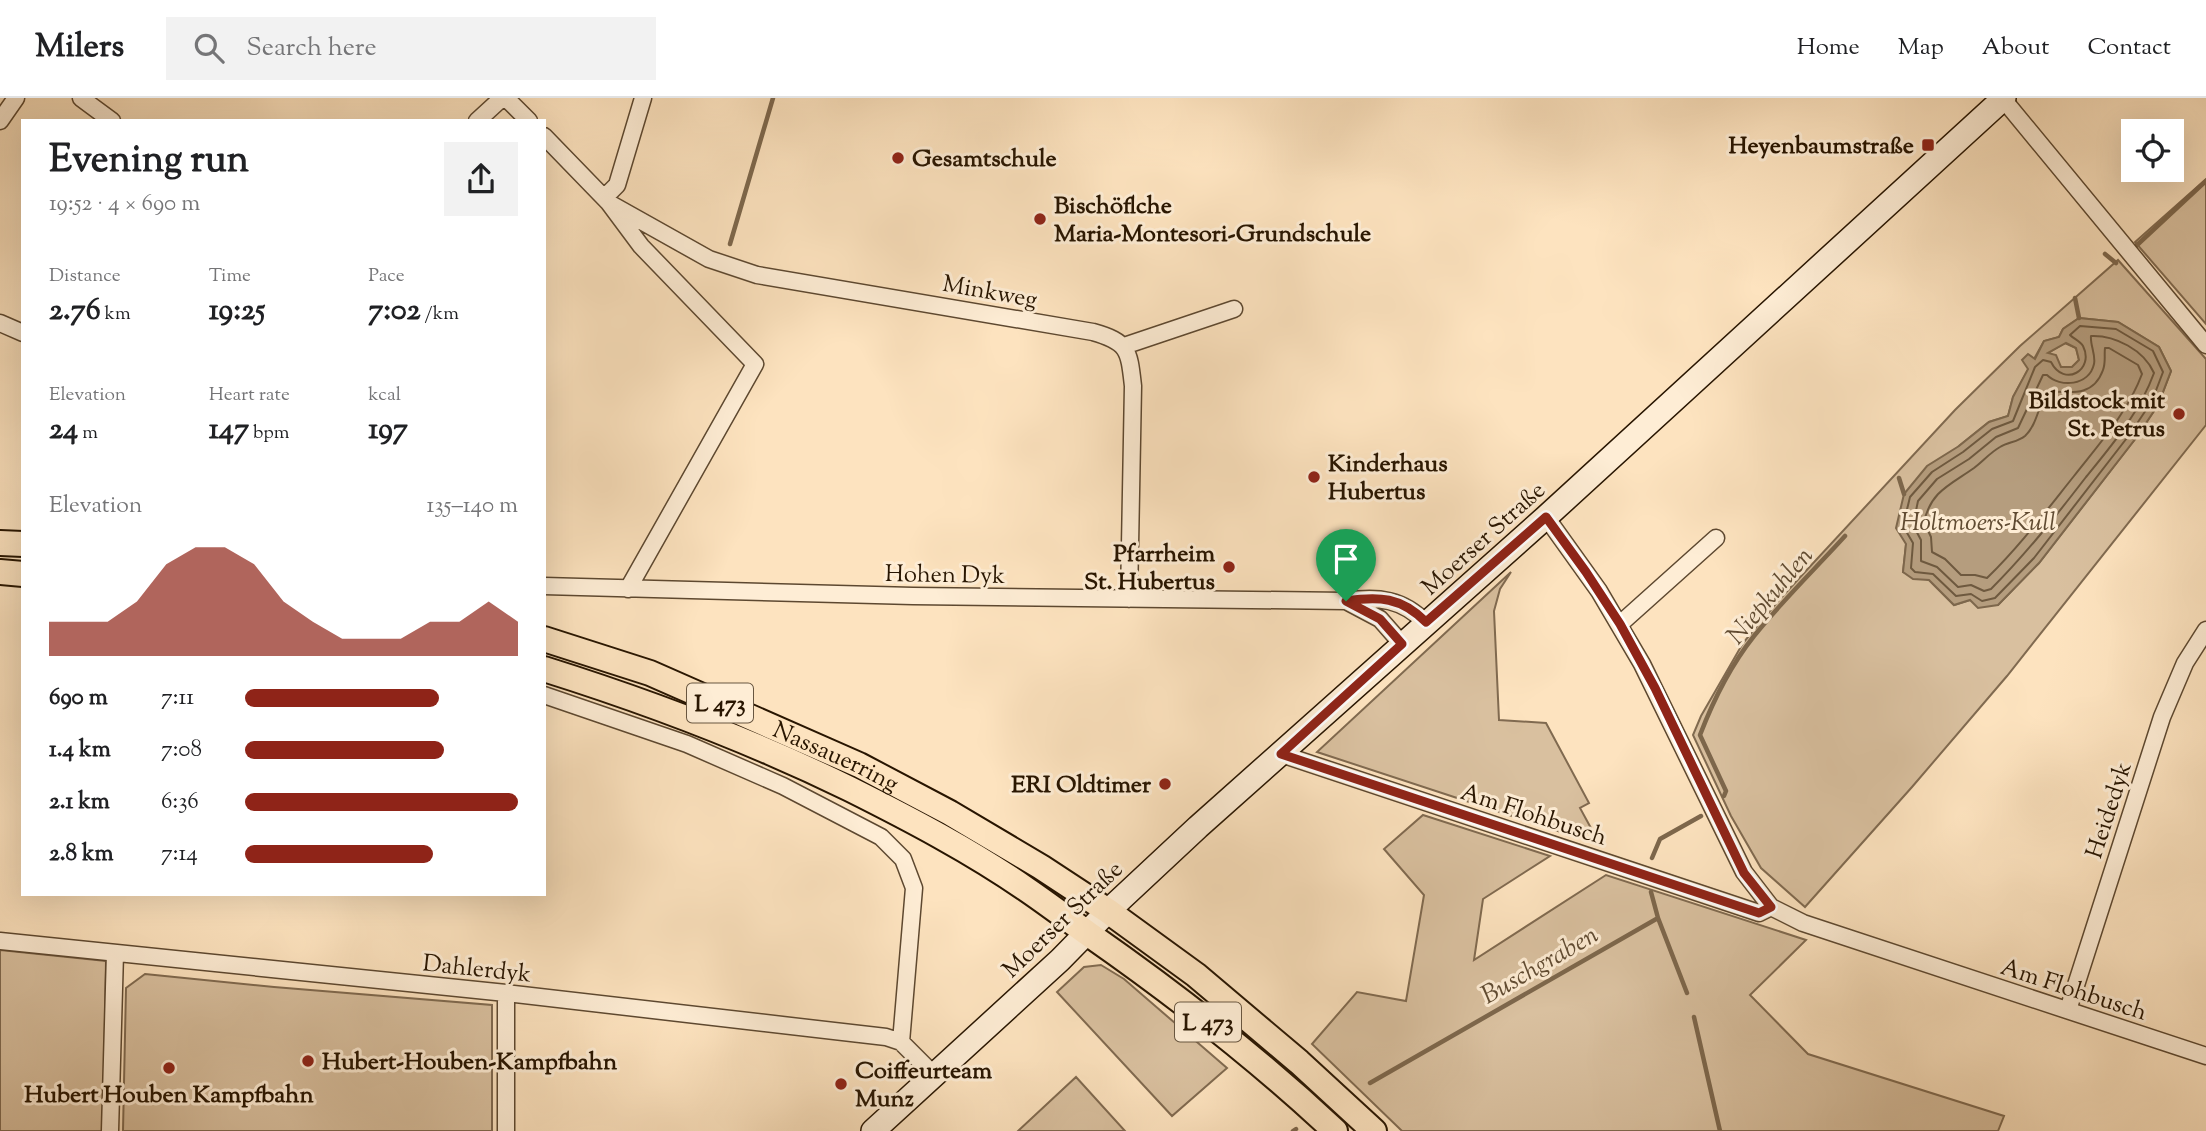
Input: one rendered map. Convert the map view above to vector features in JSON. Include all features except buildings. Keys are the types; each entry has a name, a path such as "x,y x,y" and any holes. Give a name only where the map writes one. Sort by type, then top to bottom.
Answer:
{"main road":[{"name":"Moerser Straße","path":"873,1131 935,1076 1108,911 1426,622 1546,517 2004,98"},
{"path":"0,543 21,544"},
{"path":"0,572 21,574"},
{"name":"Nassauerring","path":"546,640 650,673 859,765 950,813 1108,911"},
{"name":"Nassauerring","path":"546,670 633,697 849,789 939,837 1024,888 1087,933"},
{"name":"L 473","path":"1108,911 1196,975 1299,1062 1374,1131"},
{"name":"L 473","path":"1087,933 1180,999 1335,1131"}],"street":[{"path":"0,121 16,98"},
{"path":"81,98 109,119"},
{"path":"479,119 504,98 527,119"},
{"path":"607,200 617,185 643,98"},
{"path":"2004,98 2206,345"},
{"name":"Minkweg","path":"546,138 607,200 641,246 755,364 628,589"},
{"name":"Minkweg","path":"607,200 709,259 757,275 1093,332 1114,338 1124,346"},
{"path":"1129,599 1133,387 1130,359 1124,346 1234,309"},
{"path":"0,323 21,332"},
{"name":"Am Flohbusch","path":"1546,517 1620,624 1655,688 1744,873 1771,907 1803,923 2206,1056"},
{"path":"1620,624 1716,538"},
{"name":"Hohen Dyk","path":"546,586 901,596 1346,601 1380,598 1401,603 1426,622"},
{"name":"Hohen Dyk","path":"1346,601 1380,619 1402,644"},
{"name":"Heidedyk","path":"2068,1010 2162,717 2185,663 2206,631"},
{"name":"Nassauerring","path":"546,696 687,744 783,786 881,836 903,859 914,888 901,1042"},
{"name":"Am Flohbusch","path":"1281,754 1759,913 1771,907"},
{"name":"Dahlerdyk","path":"0,941 506,993 886,1037 901,1042"},
{"path":"110,1131 115,953"},
{"path":"506,993 506,1131"},
{"path":"901,1042 935,1076"}],"shaded area":[{"path":"2206,179 2206,324 2135,242"},
{"path":"2118,260 2206,359 2206,425 2007,676 1805,907 1761,868 1731,816 1693,735 1743,643 1779,600 1955,410 2020,346","holes":["2079,318 2118,322 2159,347 2171,371 2158,405 2136,438 2039,563 1998,605 1970,600 1954,605 1929,580 1903,572 1906,544 1959,446 1989,422 2008,416 2013,397 2044,341 2059,337 2063,329"]},
{"path":"2065,343 2076,348 2079,360 2072,367 2061,367 2048,353"},
{"path":"1511,572 1500,589 1494,611 1499,720 1546,723 1589,803 1580,808 1592,830 1579,838 1317,752"},
{"path":"1423,815 1550,856 1483,899 1474,960 1606,875 1806,940 1750,995 1808,1054 2004,1116 1998,1131 1402,1131 1312,1044 1357,992 1406,1001 1424,895 1384,849"},
{"path":"0,950 106,961 103,1131 0,1131"},
{"path":"1101,965 1124,979 1227,1068 1172,1116 1057,992 1084,967"},
{"name":"Hubert-Houben-Kampfbahn","path":"145,974 492,1005 492,1131 123,1131 126,988"},
{"path":"1076,1077 1125,1131 1018,1131"}],"water":[{"name":"Holtmoers-Kull","path":"2079,318 2118,322 2159,347 2171,371 2158,405 2136,438 2039,563 1998,605 1978,608 1970,600 1954,605 1929,580 1913,579 1903,572 1906,544 1896,528 1904,494 1927,466 1959,446 1989,422 2008,416 2013,397 2028,369 2022,360 2028,354 2035,359 2044,341 2059,337 2063,329","holes":["2066,343 2076,348 2079,360 2072,367 2061,367 2056,355 2048,353"]}],"waterway":[{"path":"730,244 773,98"},
{"name":"Niepkuhlen","path":"2136,246 2206,181"},
{"path":"2105,254 2116,263"},
{"path":"2075,298 2079,318"},
{"path":"1899,478 1904,494"},
{"name":"Niepkuhlen","path":"1724,796 1726,791 1700,735 1711,709 1730,671 1754,636 1845,536"},
{"name":"Niepkuhlen","path":"1652,858 1660,839 1701,816"},
{"name":"Buschgraben","path":"1651,892 1658,918 1687,993"},
{"name":"Buschgraben","path":"1370,1083 1658,918"},
{"name":"Buschgraben","path":"1694,1017 1720,1131"}],"place":[{"name":"Heyenbaumstraße","path":"1928,145"},
{"name":"Gesamtschule","path":"898,158"},
{"name":"Bischöflche Maria-Montesori-Grundschule","path":"1040,219"},
{"name":"Bildstock mit St. Petrus","path":"2179,414"},
{"name":"Kinderhaus Hubertus","path":"1314,477"},
{"name":"Pfarrheim St. Hubertus","path":"1229,567"},
{"name":"ERI Oldtimer","path":"1165,784"},
{"name":"Hubert-Houben-Kampfbahn","path":"308,1061"},
{"name":"Hubert Houben Kampfbahn","path":"169,1068"},
{"name":"Coiffeurteam Munz","path":"841,1084"}],"route":[{"path":"1546,517 1620,624 1655,688 1744,873 1771,907 1759,913 1281,754 1402,644 1380,619 1346,601 1380,598 1401,603 1426,622 1546,517"}]}
